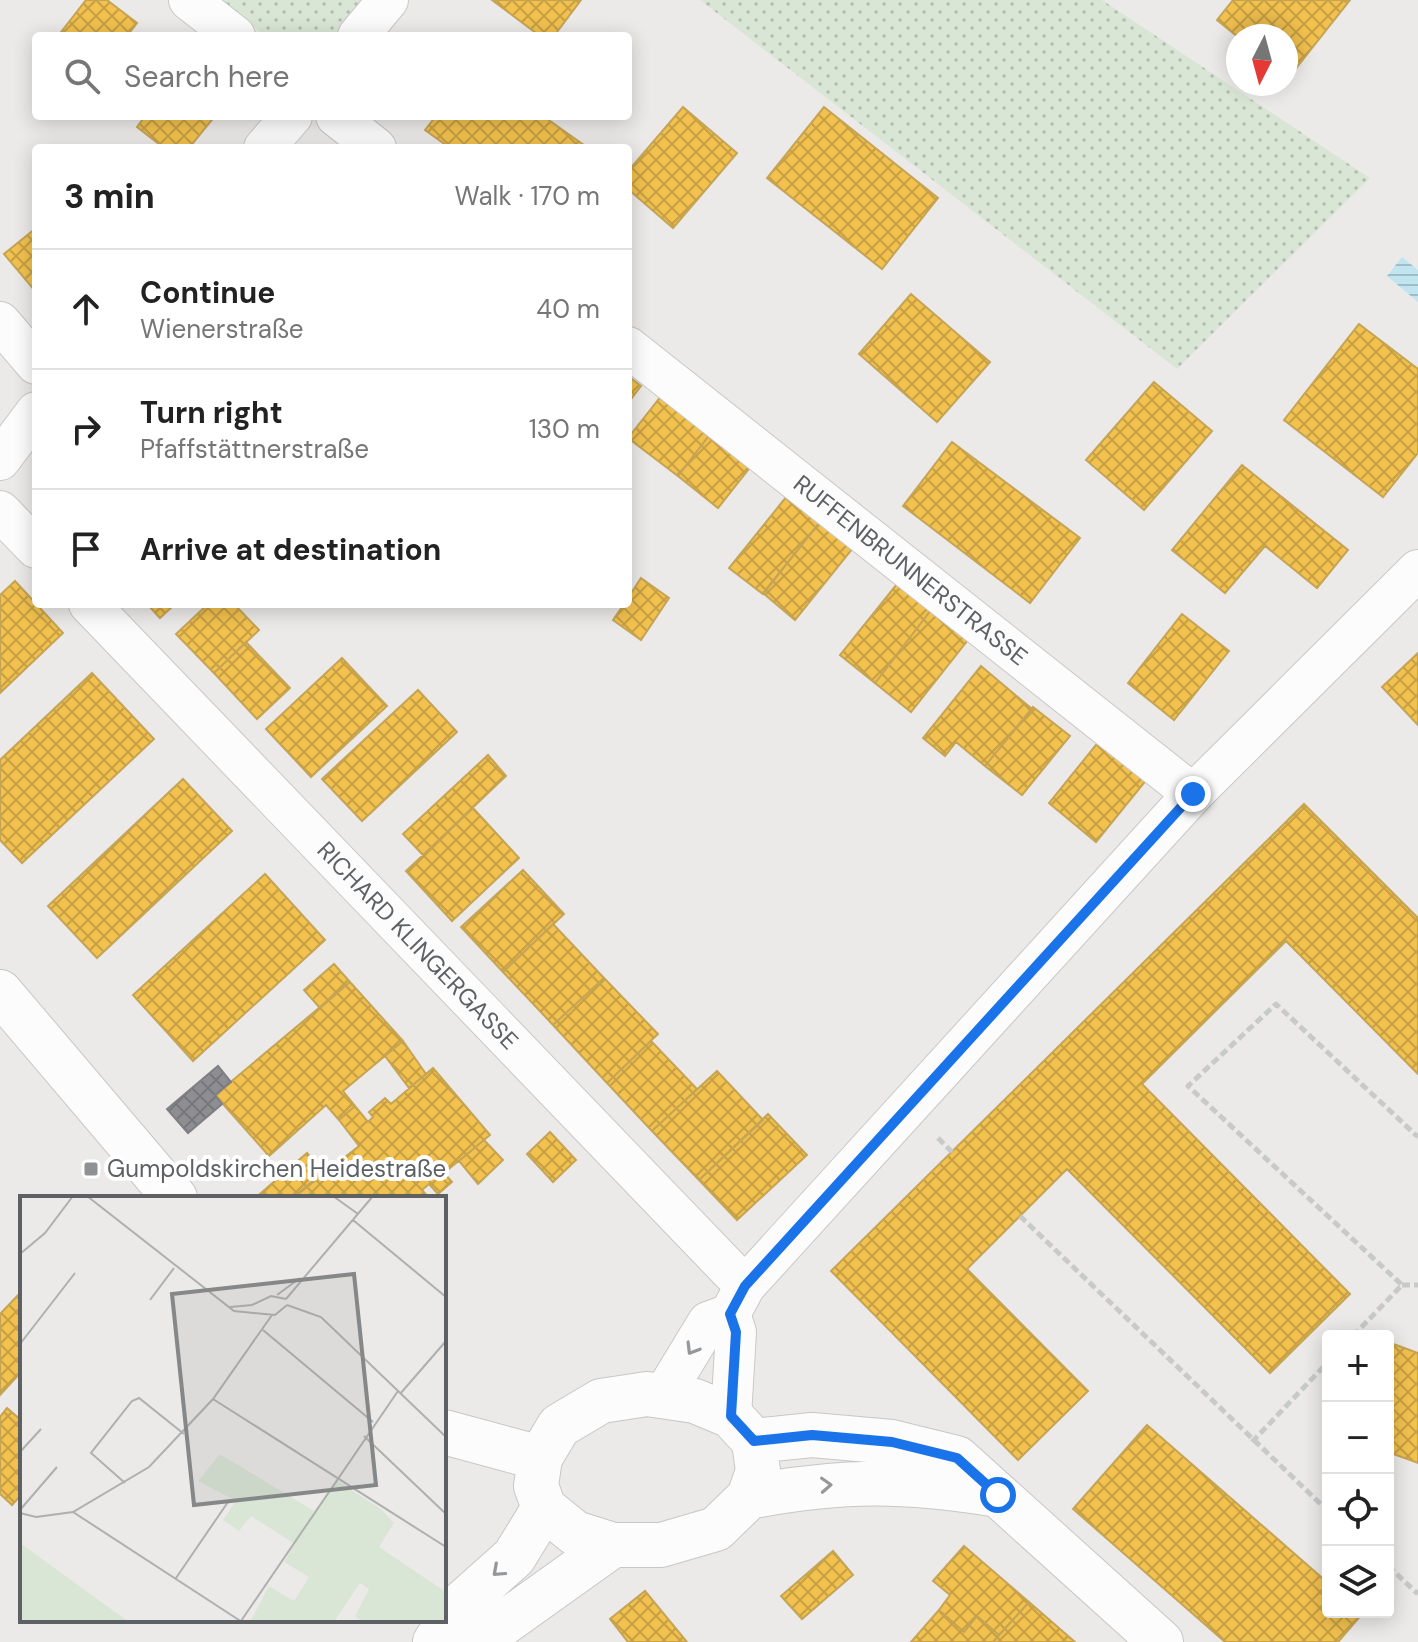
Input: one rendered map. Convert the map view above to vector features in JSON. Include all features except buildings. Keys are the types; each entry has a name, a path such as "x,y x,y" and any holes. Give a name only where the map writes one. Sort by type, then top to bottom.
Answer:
{"street":[{"path":"189,0 230,32"},
{"path":"361,32 388,0"},
{"path":"268,144 288,120"},
{"path":"341,120 371,144"},
{"path":"0,322 32,359"},
{"name":"RUFFENBRUNNERSTRASSE","path":"632,350 1193,794"},
{"path":"0,460 32,417"},
{"path":"0,511 32,544"},
{"path":"663,1396 708,1322 737,1300 1193,794 1418,570"},
{"name":"RICHARD KLINGERGASSE","path":"93,608 737,1300"},
{"path":"0,992 173,1196"},
{"path":"737,1300 742,1429 758,1471 749,1497 716,1529 661,1545 613,1545 575,1533 544,1508 536,1486 540,1458 559,1426 601,1401 647,1394 663,1396 695,1401 742,1429 892,1442 957,1458 1161,1642"},
{"path":"446,1433 540,1458"},
{"path":"749,1497 811,1485 885,1481 998,1495"},
{"path":"435,1642 459,1606 514,1557 544,1508"},
{"path":"469,1642 487,1635 613,1545"}],"path":[{"path":"1418,1137 1276,1004 1188,1086 1402,1285 1418,1285"},
{"path":"1020,1216 1252,1442 1322,1506"},
{"path":"1359,1330 1402,1285"},
{"path":"1252,1442 1322,1368"},
{"path":"1394,1572 1418,1594"}],"green space":[{"path":"220,0 374,0 346,32 260,32"},
{"path":"700,0 1102,0 1226,82 1226,96 1247,96 1370,178 1177,369"}],"water":[{"path":"1402,257 1418,270 1418,302 1387,276"}],"place":[{"name":"Gumpoldskirchen Heidestraße","path":"91,1169"}],"route":[{"path":"998,1495 957,1458 892,1442 812,1435 754,1441 731,1416 736,1332 730,1314 745,1286 1193,794"}]}
